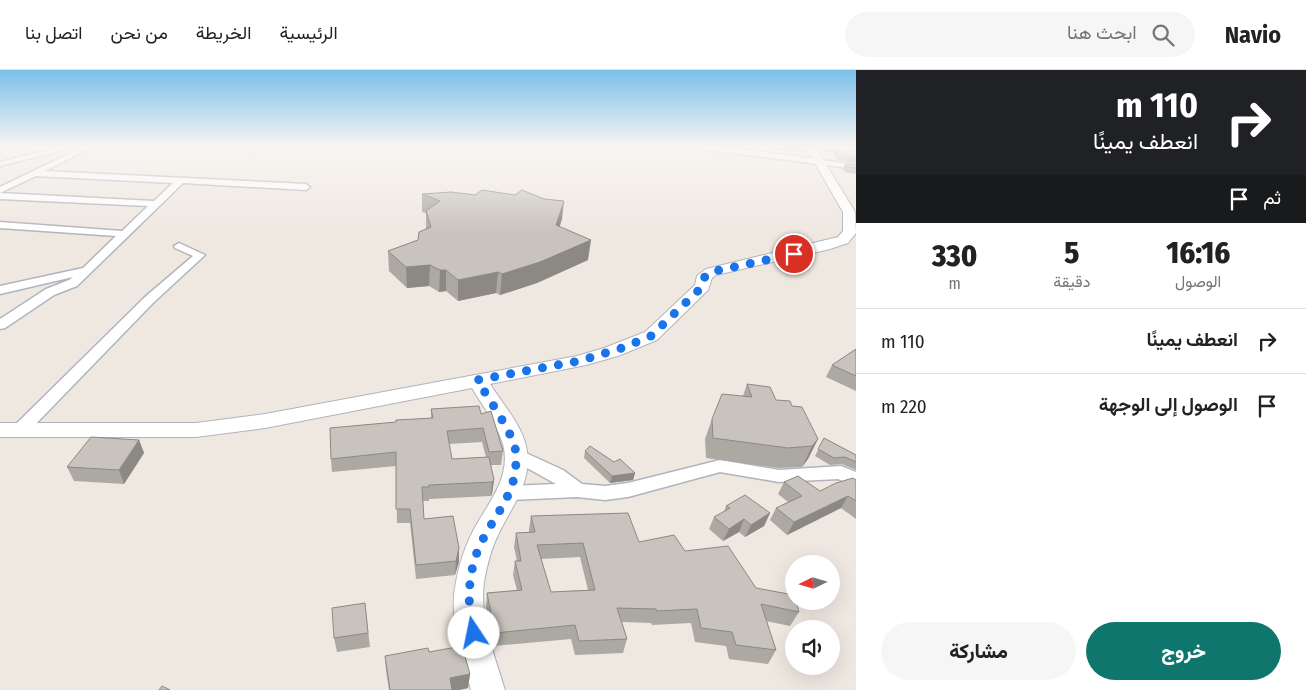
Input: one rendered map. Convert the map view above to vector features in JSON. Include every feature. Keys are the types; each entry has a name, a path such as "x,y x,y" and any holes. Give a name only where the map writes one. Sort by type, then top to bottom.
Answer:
{"street":[{"path":"0,190 30,175"},
{"path":"69,175 306,188"},
{"path":"0,430 196,430 265,421 579,361 634,344 651,336 702,287 705,276 711,272 794,254 843,240 850,232 849,212 827,175"},
{"path":"0,325 50,292 73,283 180,181"},
{"path":"0,196 156,204"},
{"path":"0,225 125,234"},
{"path":"20,430 149,300 200,256 179,246"},
{"path":"0,290 87,270"},
{"path":"477,380 495,409 514,446 515,454 515,473 510,493 481,544 470,583 469,614 488,690"},
{"path":"515,454 557,475 577,490"},
{"path":"510,493 577,490 605,493 628,490 720,466 779,476 841,472 856,480"}],"building":[{"path":"482,190 515,195 522,190 544,199 564,201 556,225 591,240 540,262 502,274 498,272 458,280 446,270 440,270 430,265 406,267 388,251 418,240 419,232 431,227 426,211 440,201 422,194 451,192 475,195"},
{"path":"856,349 856,376 832,365"},
{"path":"747,384 770,387 776,400 790,401 792,406 802,407 818,439 812,446 788,448 713,438 712,419 722,394 752,397"},
{"path":"479,406 481,414 491,411 503,451 489,452 483,428 447,431 452,459 489,457 494,480 492,482 422,487 424,519 453,516 459,548 456,561 416,565 410,509 396,509 396,452 331,459 330,428 396,422 396,420 433,418 431,409"},
{"path":"91,437 139,440 119,470 67,467"},
{"path":"824,438 856,455 856,462 845,457 834,458 818,449"},
{"path":"590,446 614,462 620,459 635,473 612,476 585,451"},
{"path":"798,476 820,491 836,483 853,478 856,480 856,501 848,496 794,522 776,508 802,496 784,482"},
{"path":"745,495 770,513 751,525 744,519 729,529 714,517 730,508 726,506"},
{"path":"628,513 639,542 674,535 685,551 728,546 756,588 785,593 785,609 761,604 776,650 736,645 732,632 701,628 697,609 657,611 656,609 617,608 627,639 579,641 575,625 495,633 487,593 522,590 515,561 521,561 516,533 535,532 531,516","holes":["583,543 595,590 551,592 537,545"]},
{"path":"365,603 368,633 334,638 332,608"},
{"path":"462,646 470,674 450,678 452,690 390,690 385,656 428,648 429,652"},
{"path":"162,686 170,690 159,690"}],"route":[{"path":"474,633 469,614 470,583 481,544 510,493 515,473 514,446 495,409 477,380 579,361 634,344 651,336 666,322 702,287 705,276 711,272 794,254"}]}
